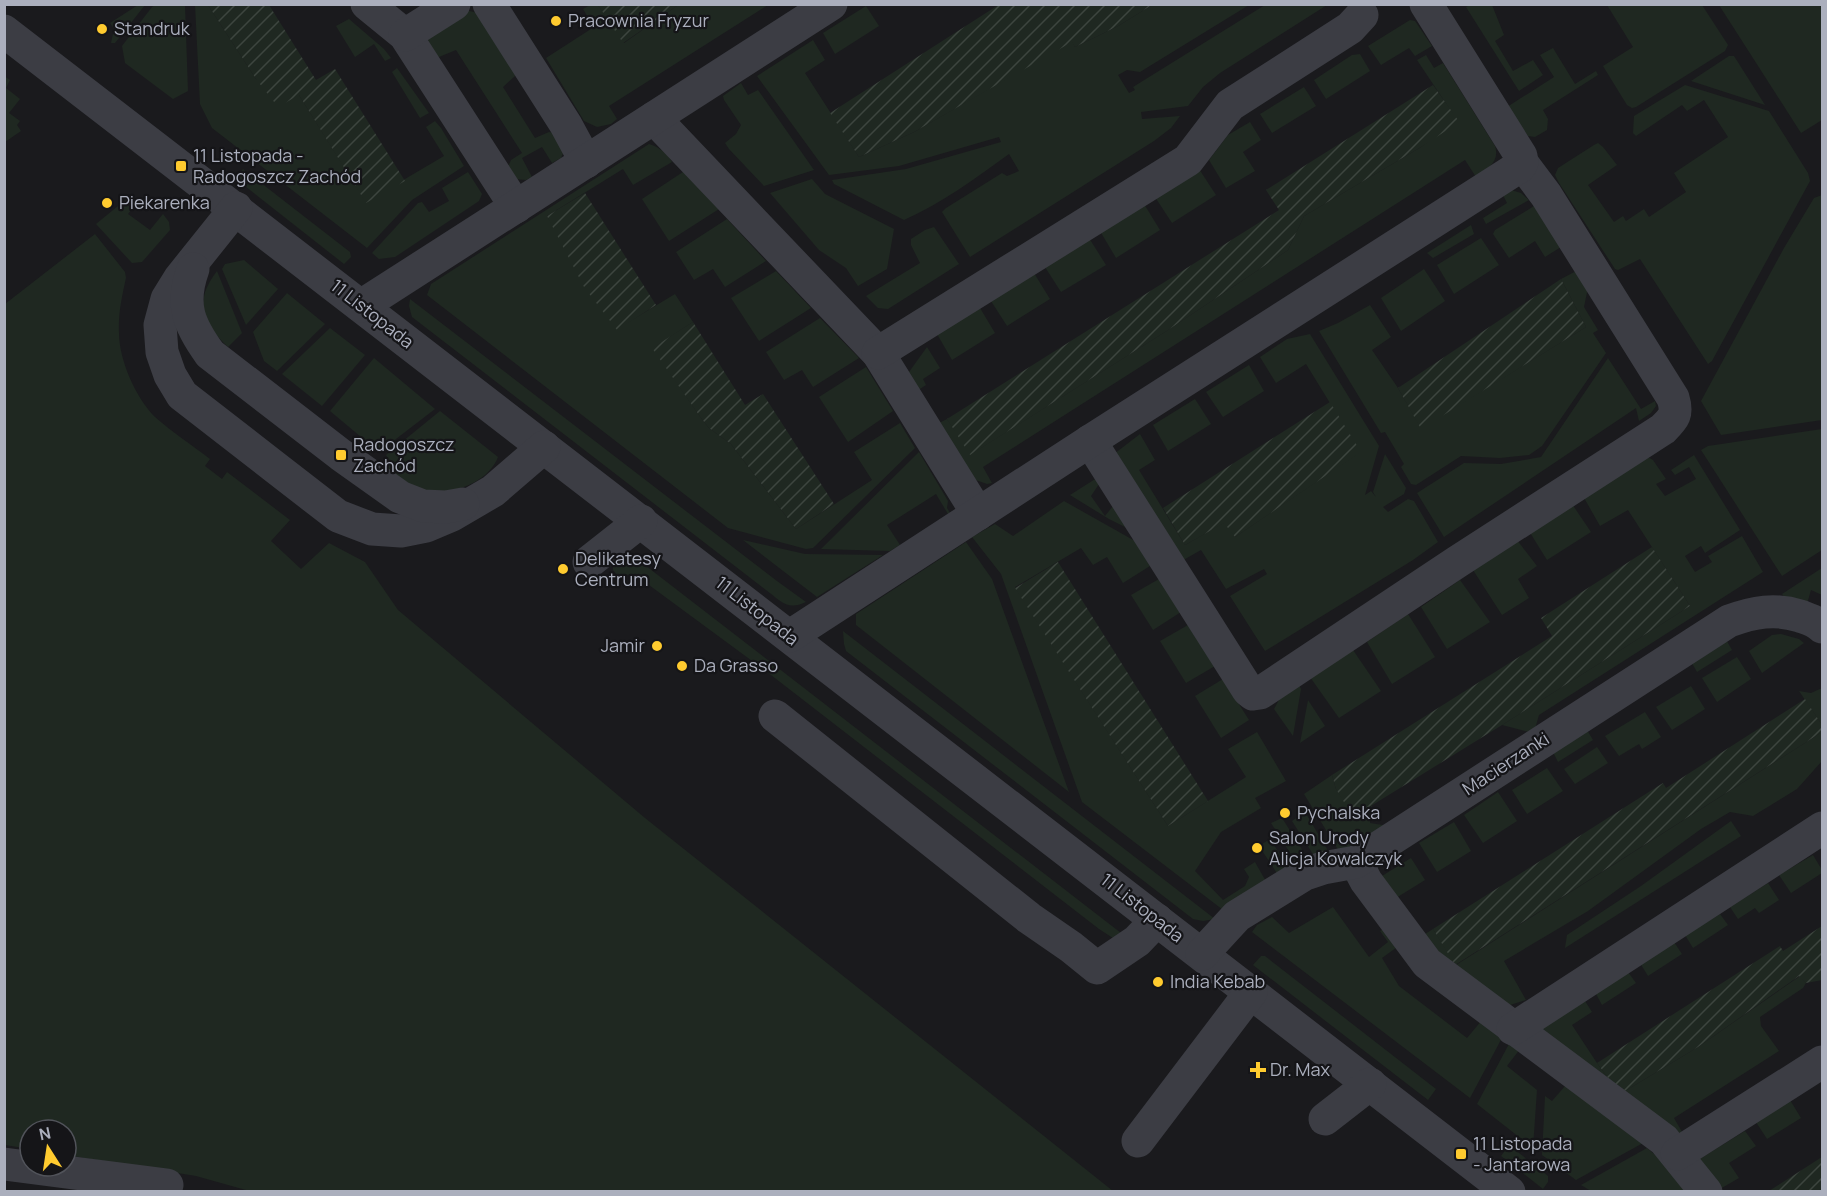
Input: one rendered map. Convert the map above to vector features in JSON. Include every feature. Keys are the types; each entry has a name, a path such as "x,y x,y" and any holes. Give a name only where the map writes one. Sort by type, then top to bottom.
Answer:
{"street":[{"path":"367,4 405,35 516,207"},
{"path":"405,35 454,4"},
{"path":"489,4 566,125 586,162"},
{"path":"361,306 831,4"},
{"path":"1090,441 1248,690 1253,694 1260,693 1672,421 1676,408 1673,398 1546,195 1522,163 1521,156 1426,4"},
{"path":"878,353 1188,160 1230,105 1350,28 1367,8"},
{"name":"11 Listopada","path":"4,31 1509,1191"},
{"path":"654,118 878,353 978,514"},
{"path":"790,636 1522,163"},
{"path":"236,208 180,278 167,299 160,325 162,352 170,375 182,395 338,516 372,529 401,531 426,526 494,491 544,447"},
{"path":"197,259 187,285 186,307 195,333 210,354 400,497 423,506 446,507 474,502"},
{"path":"589,562 641,522"},
{"name":"Macierzanki","path":"1203,954 1237,916 1305,874 1356,862 1729,621 1751,613 1771,610 1788,612 1821,625"},
{"path":"775,716 1020,911 1097,968 1137,941 1157,920"},
{"path":"1513,1029 1822,828"},
{"path":"1356,862 1366,881 1427,963 1664,1140 1706,1191"},
{"path":"1138,1141 1251,992"},
{"path":"1677,1154 1822,1062"},
{"path":"1325,1119 1370,1084"},
{"path":"4,1164 167,1185"}],"shaded area":[{"path":"157,4 185,5 188,91 173,99 125,63 122,46 152,7"},
{"path":"1000,4 1152,5 1118,26 1075,47 1072,42 914,132 859,157 830,113"},
{"path":"138,5 145,5 115,43 111,43 114,29 110,23"},
{"path":"195,5 208,5 256,79 299,95 366,202 444,156 426,127 435,121 464,166 412,200 367,248 212,128 200,104"},
{"path":"208,5 269,5 316,80 335,69 405,181 366,203 299,95 278,107 256,79"},
{"path":"590,5 598,5 624,43 678,5 768,5 609,106 617,119 611,124 597,127 584,121 546,58 594,27 583,9"},
{"path":"598,5 678,5 623,43"},
{"path":"1152,5 1249,5 1140,72 1127,70 1118,75 1129,93 1135,90 1133,87 1265,5 1327,5 1220,73 1203,87 1188,106 1141,112 1142,119 1180,116 1171,128 1154,141 970,257 942,212 1002,173 1007,176 1019,171 1009,154 945,198 904,220 834,184 832,180 906,169 1001,142 999,137 899,166 829,175 757,76 813,40 825,60 805,73 859,157 914,132 1072,41 1075,47 1118,26"},
{"path":"1492,5 1504,35 1495,41 1513,71 1533,60 1543,75 1519,91 1466,7"},
{"path":"1607,5 1702,5 1728,45 1725,51 1632,108 1627,105 1603,66 1633,47"},
{"path":"1719,5 1822,5 1822,120 1801,133"},
{"path":"866,6 879,26 835,54 823,33"},
{"path":"465,10 478,13 517,67 515,76 503,87 535,138 549,132 560,134 564,151 561,158 552,163 542,147 522,158 532,177 526,180 515,179 507,169 511,160 522,153 456,50 439,57 432,54 428,43 429,34"},
{"path":"349,19 384,49 391,58 385,61 374,44 355,57 336,26"},
{"path":"1410,20 1415,21 1432,46 1415,56 1409,48 1381,65 1368,46"},
{"path":"1553,48 1575,84 1596,71 1598,75 1543,110 1548,119 1547,130 1535,137 1528,136 1507,107 1554,77 1540,55"},
{"path":"1360,54 1370,71 1326,99 1314,80 1352,55"},
{"path":"1426,55 1434,68 1443,63 1495,146 1496,156 1489,167 1476,177 1465,160 983,467 992,483 987,484 970,478 933,426 947,419 971,454 1168,330 1288,250 1304,216 1421,147 1457,120 1417,60"},
{"path":"1729,56 1734,56 1765,105 1691,81"},
{"path":"397,68 429,113 420,118 392,72"},
{"path":"4,76 10,80 6,88 20,99 9,113 20,121 17,125 21,131 5,142"},
{"path":"741,83 748,95 758,90 814,170 764,186 729,149 725,143 736,134 741,125 723,96"},
{"path":"1433,85 1458,120 1455,125 1304,216 1288,250 1168,330 970,455 947,419 1279,210 1266,190"},
{"path":"1685,85 1769,111 1808,173 1810,181 1712,361 1708,364 1640,259 1618,270 1615,269 1555,175 1558,168 1598,143 1617,165 1588,185 1614,222 1623,216 1626,221 1644,209 1649,217 1686,192 1674,173 1728,137 1704,100 1687,111 1682,105 1636,136 1633,133 1634,116"},
{"path":"1304,87 1316,106 1272,133 1260,114"},
{"path":"1250,122 1261,140 1243,152 1255,171 1226,188 1209,160 1228,135"},
{"path":"649,144 662,151 672,162 633,185 623,169 547,216 617,329 675,294 693,322 653,348 701,418 709,428 731,444 796,529 872,480 854,452 900,423 915,448 813,548 806,549 728,528 427,295 431,284"},
{"path":"243,169 350,252 351,257 344,264 236,179"},
{"path":"1199,169 1216,195 1172,223 1155,197"},
{"path":"468,172 482,194 479,201 395,257 379,259 372,253 418,203 422,202 429,212 449,201 442,188"},
{"path":"683,172 719,209 669,241 642,199"},
{"path":"812,179 825,194 894,229 887,269 858,286 846,268 819,250 770,193"},
{"path":"1511,190 1521,193 1529,200 1486,224 1483,218 1507,203 1502,193"},
{"path":"585,193 656,305 617,330 584,287 547,216"},
{"path":"1822,195 1822,420 1721,435 1701,401 1784,248 1814,198"},
{"path":"129,197 137,202 128,214 150,230 163,214 169,222 170,230 142,262 132,263 96,224"},
{"path":"1144,204 1160,230 1116,258 1100,231"},
{"path":"1534,206 1561,247 1545,257 1535,241 1509,258 1493,234 1495,230"},
{"path":"727,219 766,261 725,287 713,269 694,280 676,252"},
{"path":"1471,225 1474,234 1433,258 1427,253"},
{"path":"934,227 959,264 888,309 878,308 866,296 920,263 911,245 911,239"},
{"path":"95,234 125,272 119,319 120,344 125,366 141,400 155,417 210,459 205,466 222,479 227,472 290,520 271,541 301,569 329,543 365,562 398,610 645,818 1113,1191 253,1192 196,1176 78,1157 78,1118 18,1118 18,1147 5,1145 5,304"},
{"path":"1089,238 1106,265 1061,292 1045,267"},
{"path":"1481,238 1499,265 1454,294 1437,265"},
{"path":"244,260 278,289 246,325 222,269 225,264"},
{"path":"1424,269 1445,301 1401,331 1381,298"},
{"path":"1580,269 1589,283 1584,307 1598,330 1593,333 1606,353 1542,446 1529,455 1500,458 1461,456 1416,485 1411,484 1401,467 1404,464 1385,432 1381,433 1319,331 1370,305 1391,337 1372,350 1398,388 1421,428 1586,327 1561,279"},
{"path":"217,271 242,333 228,347 212,329 204,312 205,293"},
{"path":"776,271 811,308 759,341 731,298"},
{"path":"1034,273 1050,299 1007,326 991,301"},
{"path":"1561,279 1586,327 1421,429 1398,388"},
{"path":"287,293 325,324 277,371 264,361 253,332"},
{"path":"410,299 806,602 789,605 776,598 412,317"},
{"path":"980,308 995,333 952,360 937,334"},
{"path":"820,318 859,358 813,387 802,370 784,380 766,352"},
{"path":"693,322 745,405 763,394 834,504 796,529 731,444 709,428 701,418 652,348"},
{"path":"330,328 365,355 322,406 282,374"},
{"path":"1310,334 1379,446 1365,495 1371,491 1376,497 1373,492 1385,454 1406,488 1404,494 1383,507 1388,512 1408,499 1414,501 1438,542 1413,560 1265,651 1230,596 1267,574 1264,569 1226,589 1201,550 1180,562 1114,454 1140,434 1155,460 1139,470 1185,545 1225,522 1235,537 1360,452 1306,364 1276,383 1260,357 1287,339"},
{"path":"927,347 940,368 923,379 926,385 912,394 904,379"},
{"path":"374,358 435,409 379,452 330,411"},
{"path":"1608,358 1641,409 1655,401 1656,406 1651,413 1639,421 1636,408 1444,537 1417,493 1464,463 1501,464 1541,457"},
{"path":"1249,365 1264,391 1223,417 1206,392"},
{"path":"866,367 893,411 848,442 819,397"},
{"path":"1195,399 1211,424 1168,451 1153,425"},
{"path":"1330,402 1361,452 1235,537 1224,523 1185,545 1163,508"},
{"path":"440,411 498,457 484,476 474,483 450,491 425,490 414,486 382,466 388,459 386,455"},
{"path":"1822,429 1822,550 1782,576 1701,450 1708,446"},
{"path":"919,452 948,501 947,508 950,513 948,514 936,494 887,525 900,545 890,551 821,549"},
{"path":"1694,455 1740,530 1705,553 1701,546 1685,556 1695,572 1712,562 1708,556 1742,536 1763,572 1539,715 1535,729 1529,732 1502,725 1690,606 1628,510 1600,526 1583,496 1646,456 1653,460 1666,479 1656,484 1665,496 1696,479 1689,467 1675,475 1671,470"},
{"path":"1100,476 1103,478 1091,496 1105,516 1113,506 1127,528 1109,519 1070,495"},
{"path":"1064,501 1135,541 1150,566 1123,583 1107,557 1093,565 1081,548 1015,587 1168,826 1246,777 1228,749 1257,732 1286,781 1255,798 1261,808 1221,832 1195,871 1223,900 1245,886 1249,877 1244,869 1255,862 1268,885 1227,913 1082,802 1001,574 972,537 995,524 1013,536"},
{"path":"1572,504 1591,532 1547,560 1529,531"},
{"path":"743,540 805,554 883,555 817,597"},
{"path":"1517,540 1537,566 1518,579 1529,598 1502,615 1473,570"},
{"path":"966,542 992,579 1069,792 856,625 856,614"},
{"path":"1652,547 1690,606 1353,817 1336,789 1332,775 1552,636 1541,618"},
{"path":"628,552 1121,933 1116,940 771,675 634,574 618,576 613,570 613,563 618,557"},
{"path":"1058,562 1208,801 1168,826 1015,588"},
{"path":"1822,568 1822,595 1811,590 1807,604 1785,598 1782,594"},
{"path":"1159,579 1181,612 1153,630 1131,595"},
{"path":"1460,580 1490,622 1447,649 1421,607"},
{"path":"1408,614 1435,657 1392,684 1367,642"},
{"path":"1188,625 1215,666 1186,683 1160,641"},
{"path":"843,631 1215,919 1203,921 1193,919 846,651"},
{"path":"1781,634 1799,639 1804,643 1762,673 1749,651 1772,635"},
{"path":"1724,636 1732,650 1697,672 1689,658"},
{"path":"1353,650 1381,691 1339,718 1310,677"},
{"path":"1737,657 1751,679 1717,702 1702,678"},
{"path":"1223,679 1249,720 1221,738 1195,696"},
{"path":"1299,685 1301,689 1293,736 1274,709 1280,698"},
{"path":"1691,686 1705,709 1672,730 1656,707"},
{"path":"1822,688 1822,725 1799,691 1811,693"},
{"path":"1805,699 1822,725 1822,732 1455,965 1433,929 1663,783 1666,788"},
{"path":"1308,700 1325,726 1300,743"},
{"path":"1645,712 1661,737 1642,749 1639,744 1619,756 1605,736"},
{"path":"1584,725 1593,740 1558,762 1550,746"},
{"path":"1822,732 1822,761 1797,789 1753,816 1730,812 1701,829 1588,911 1504,961 1526,1000 1510,1005 1433,954 1422,936 1433,929 1456,965"},
{"path":"1597,747 1608,763 1575,784 1564,769"},
{"path":"1547,768 1563,791 1527,814 1512,790"},
{"path":"1332,775 1336,789 1354,816 1372,806 1370,823 1389,826 1340,853 1304,794"},
{"path":"1498,792 1517,821 1483,843 1464,815"},
{"path":"1305,812 1330,854 1316,859 1292,821"},
{"path":"1282,818 1310,862 1299,867 1271,823"},
{"path":"1731,821 1741,836 1565,948 1567,935 1641,886"},
{"path":"1454,822 1471,851 1437,872 1419,843"},
{"path":"1270,839 1291,871 1280,878 1259,846"},
{"path":"1813,855 1822,873 1791,893 1779,875"},
{"path":"1411,858 1425,880 1396,898 1382,876"},
{"path":"1768,883 1779,900 1759,913 1755,908 1738,919 1730,907"},
{"path":"1333,907 1369,957 1388,942 1380,931 1387,927 1400,945 1382,958 1399,986 1467,1038 1482,1020 1503,1036 1470,1098 1252,932 1257,925 1272,917 1289,933"},
{"path":"1720,914 1728,925 1693,948 1685,935"},
{"path":"1822,926 1822,980 1806,983 1799,976 1698,1047 1620,1094 1597,1063 1780,946 1783,951"},
{"path":"1674,942 1682,954 1648,976 1640,963"},
{"path":"1261,956 1265,956 1436,1089 1428,1100 1253,965"},
{"path":"1628,972 1636,983 1602,1005 1595,992"},
{"path":"1800,976 1806,983 1803,988 1760,1017 1761,1026 1779,1051 1674,1118 1685,1137 1676,1141 1654,1121 1547,1040 1543,1034 1542,1026 1545,1022 1585,1001 1592,1012 1572,1025 1620,1094 1698,1047"},
{"path":"1510,1042 1520,1049 1507,1066 1537,1090 1533,1148 1477,1104"},
{"path":"1566,1085 1643,1143 1576,1180 1542,1155 1545,1096 1552,1101"},
{"path":"1790,1100 1801,1118 1767,1139 1756,1122"},
{"path":"1745,1131 1756,1146 1729,1163 1739,1178 1720,1189 1693,1163"},
{"path":"1509,1145 1548,1176 1548,1182 1543,1189 1501,1156"},
{"path":"1647,1148 1672,1169 1690,1191 1591,1191 1581,1185"},
{"path":"1822,1157 1822,1191 1769,1191"}],"place":[{"name":"Pracownia Fryzur","path":"556,21"},
{"name":"Standruk","path":"102,29"},
{"name":"11 Listopada - Radogoszcz Zachód","path":"181,166"},
{"name":"Piekarenka","path":"107,203"},
{"name":"Radogoszcz Zachód","path":"341,455"},
{"name":"Delikatesy Centrum","path":"563,569"},
{"name":"Jamir","path":"657,646"},
{"name":"Da Grasso","path":"682,666"},
{"name":"Pychalska","path":"1285,813"},
{"name":"Salon Urody Alicja Kowalczyk","path":"1257,848"},
{"name":"India Kebab","path":"1158,982"},
{"name":"Dr. Max","path":"1258,1070"},
{"name":"11 Listopada - Jantarowa","path":"1461,1154"}]}
